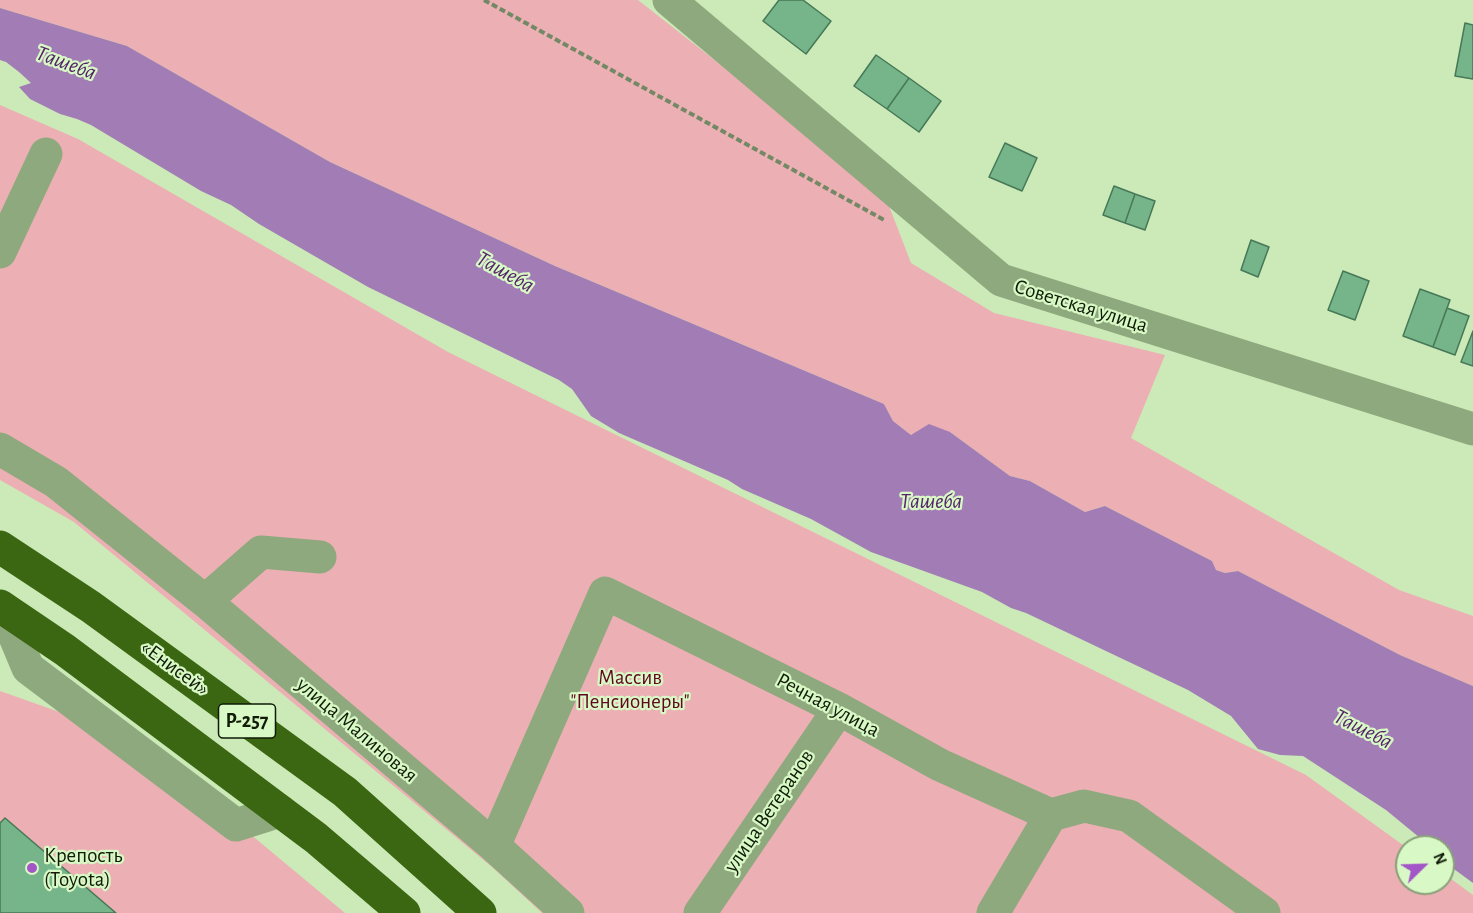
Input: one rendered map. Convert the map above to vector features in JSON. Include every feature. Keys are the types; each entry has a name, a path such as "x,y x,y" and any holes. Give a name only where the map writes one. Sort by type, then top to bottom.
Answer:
{"highway":[{"name":"«Енисей»","path":"0,547 91,607 345,792 480,913"},
{"name":"Р-257","path":"2,607 64,650 316,838 404,913"}],"street":[{"name":"Советская улица","path":"669,0 1001,280 1473,429"},
{"path":"0,252 46,154"},
{"name":"улица Малиновая","path":"0,449 56,482 205,601 494,846 568,913"},
{"path":"205,601 261,552 320,557"},
{"name":"Речная улица","path":"494,846 605,593 839,709 940,765 1051,815"},
{"name":"улица Ветеранов","path":"700,913 839,709"},
{"path":"993,913 1051,815 1084,806 1129,816 1264,913"}],"path":[{"path":"484,0 887,222"}],"green space":[{"path":"0,0 638,0 884,193 911,263 994,313 1165,355 1131,438 1399,590 1473,616 1473,686 1400,655 1238,571 1225,573 1216,570 1212,561 1105,506 1085,512 1030,481 1010,476 950,432 911,435 893,421 884,404 555,266 330,162 127,46 0,8"},
{"name":"Массив \"Пенсионеры\"","path":"0,105 78,139 448,352 1306,775 1395,839 1395,895 1455,895 1455,882 1473,895 1473,913 542,913 492,867 74,522 0,480"},
{"path":"0,691 136,739 345,913 0,913"}],"water":[{"name":"Ташеба","path":"0,8 127,46 330,162 555,266 884,404 893,421 911,435 929,424 950,432 1010,476 1030,481 1085,512 1105,506 1212,561 1216,570 1225,573 1238,571 1400,655 1473,686 1473,883 1455,870 1455,835 1416,835 1386,810 1303,756 1280,755 1258,749 1231,716 1188,690 1011,608 982,592 871,552 811,519 619,433 591,416 572,389 559,380 368,287 91,125 60,114 30,99 19,87 31,83 6,62 0,60"}],"building":[{"path":"779,0 803,0 831,21 806,54 763,21"},
{"path":"1465,23 1473,25 1473,79 1455,76"},
{"path":"876,55 909,78 887,109 854,86"},
{"path":"909,78 941,101 919,132 887,109"},
{"path":"1005,143 1037,158 1022,191 989,177"},
{"path":"1114,186 1135,194 1125,223 1103,215"},
{"path":"1135,194 1155,201 1145,230 1125,223"},
{"path":"1251,240 1269,247 1258,277 1241,270"},
{"path":"1343,271 1369,281 1355,320 1328,310"},
{"path":"1420,289 1450,300 1433,347 1403,336"},
{"path":"1447,308 1469,316 1455,355 1433,347"},
{"path":"1473,331 1473,366 1461,362"},
{"name":"Крепость (Toyota)","path":"5,818 116,913 0,913 0,823"}],"place":[{"name":"Крепость (Toyota)","path":"32,868"}]}
